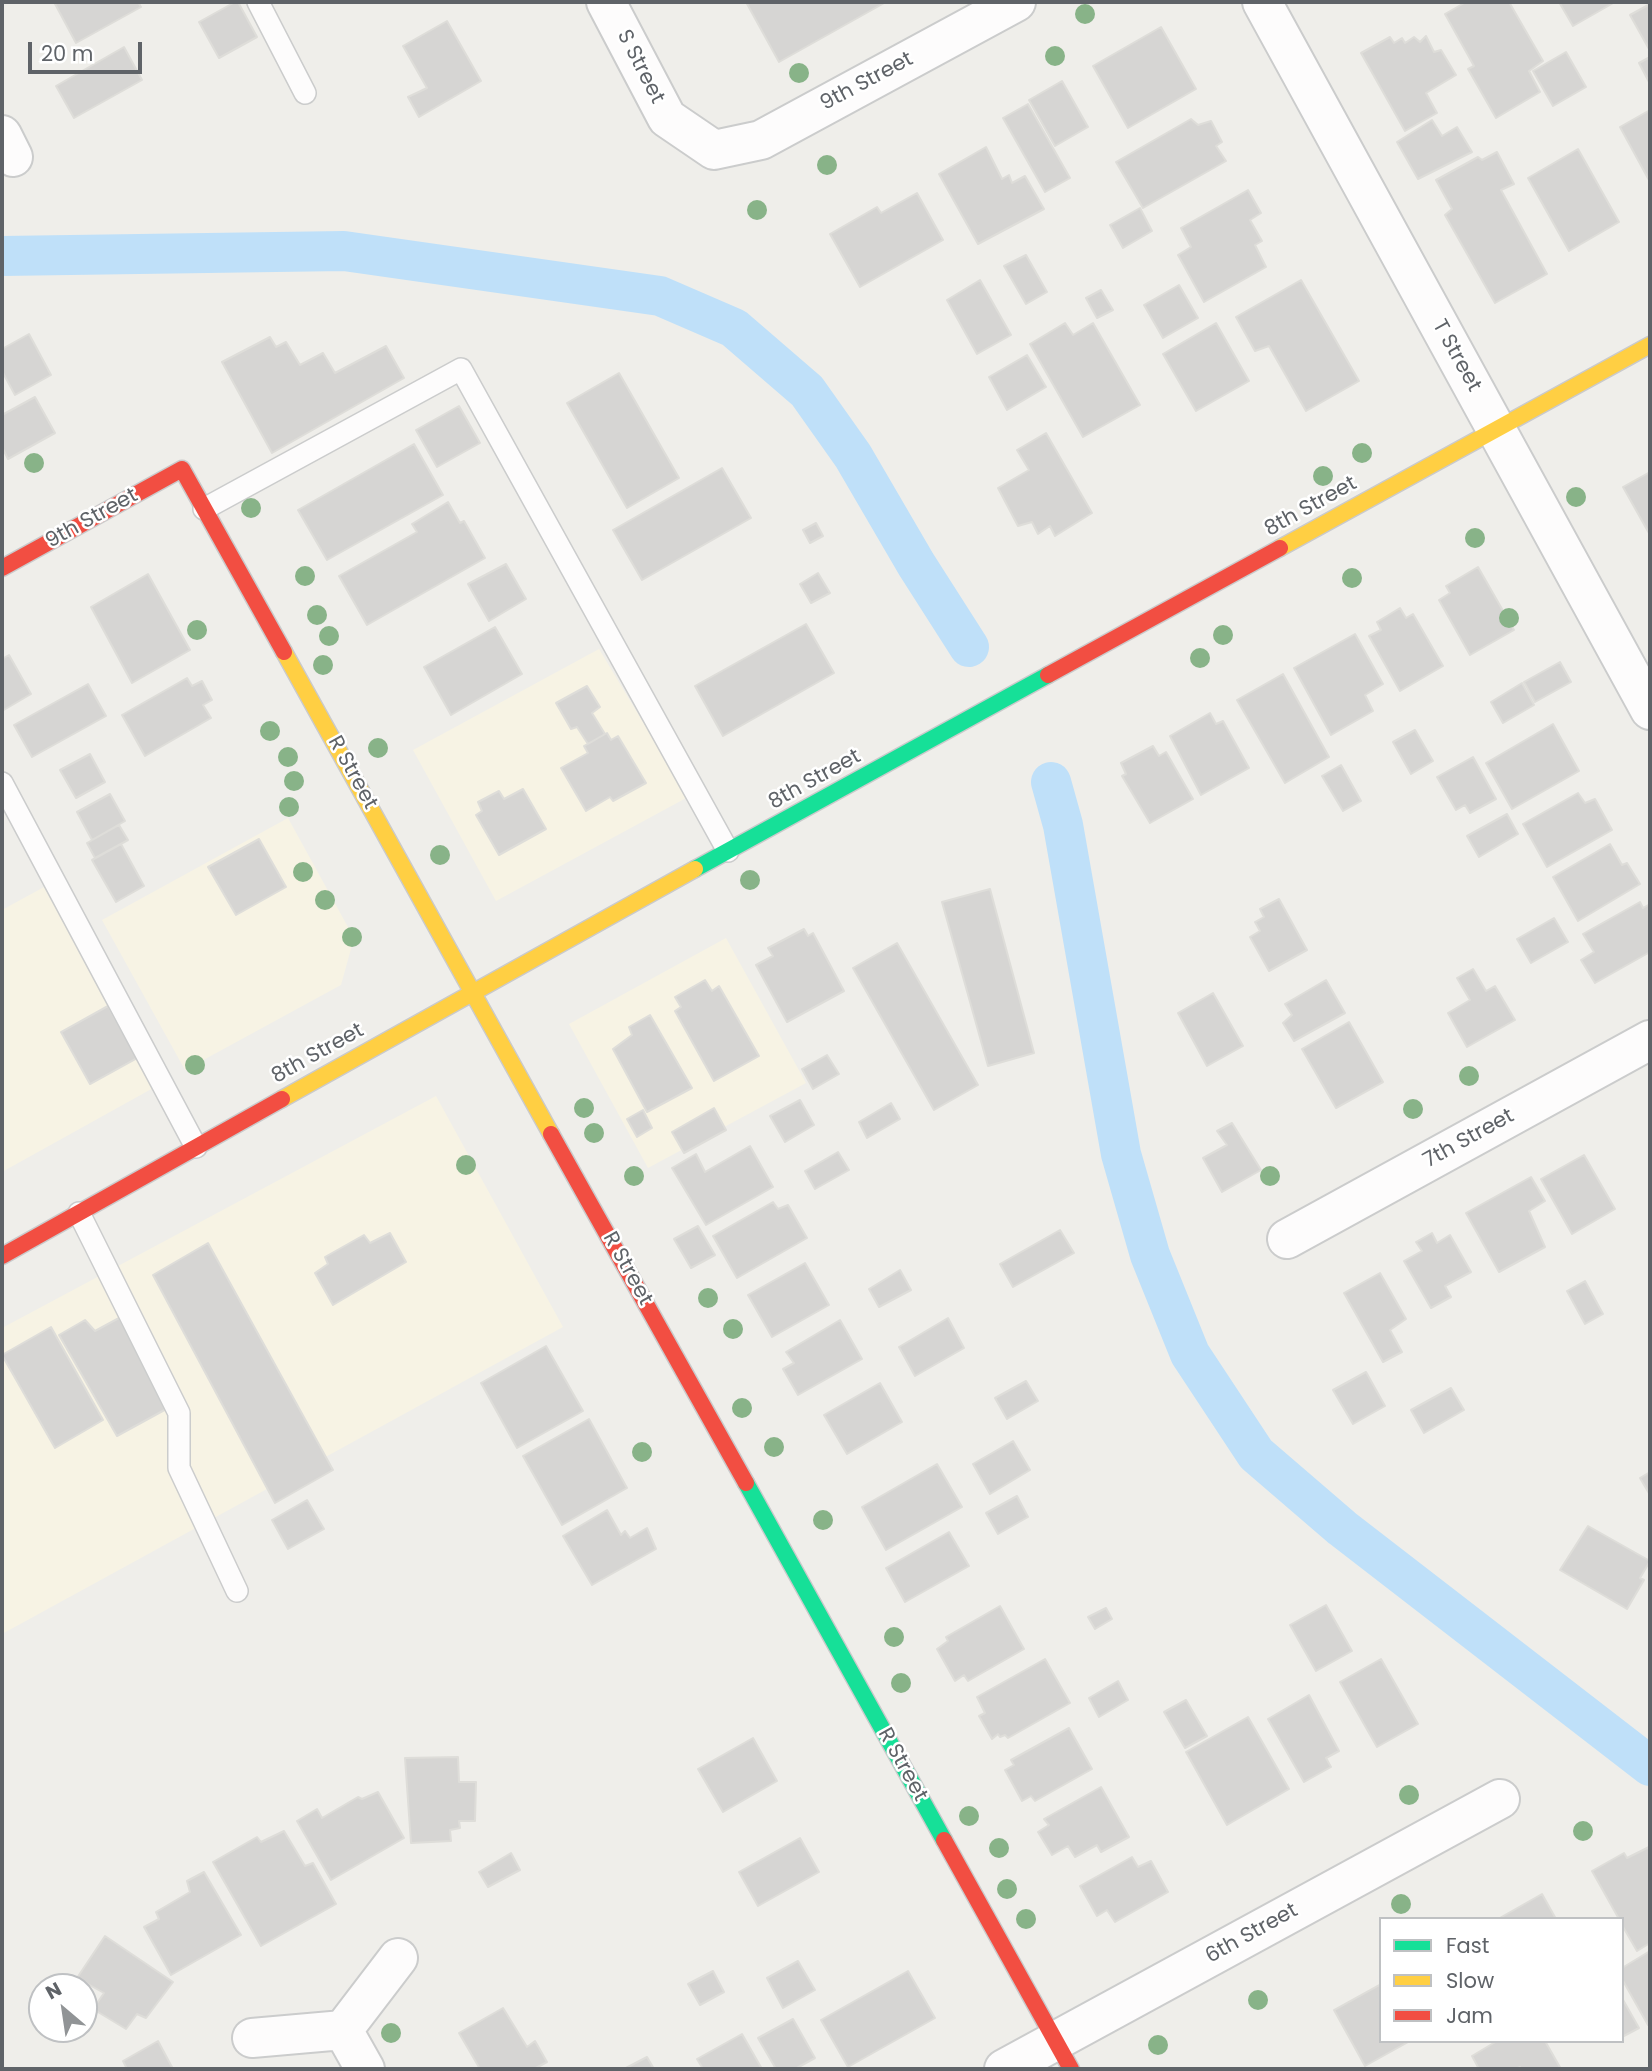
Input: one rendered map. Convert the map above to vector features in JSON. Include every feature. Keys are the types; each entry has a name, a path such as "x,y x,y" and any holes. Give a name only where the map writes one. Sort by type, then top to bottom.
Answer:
{"street":[{"name":"S Street","path":"606,2 667,118 714,150"},
{"name":"9th Street","path":"714,150 761,140 1016,2"},
{"name":"T Street","path":"1265,3 1650,710"},
{"name":"8th Street","path":"2,1256 473,991 1650,345"},
{"name":"9th Street","path":"2,568 182,469"},
{"name":"R Street","path":"182,469 1064,2055"},
{"name":"7th Street","path":"1287,1239 1650,1040"},
{"name":"6th Street","path":"1004,2069 1064,2055 1500,1798"},
{"path":"252,2038 343,2030 398,1958"},
{"path":"343,2030 365,2069"}],"lane":[{"path":"258,2 305,93"},
{"path":"204,509 461,369 728,851"},
{"path":"2,783 196,1147"},
{"path":"79,1213 179,1413 179,1468 237,1591"}],"shaded area":[{"path":"599,649 688,797 496,901 413,750"},
{"path":"288,818 354,938 341,985 185,1070 102,920"},
{"path":"44,887 155,1087 2,1172 2,910"},
{"path":"726,938 806,1083 648,1168 569,1024"},
{"path":"436,1096 563,1327 2,1634 2,1328"}],"building":[{"path":"54,2 138,2 141,7 76,43"},
{"path":"238,2 257,37 219,58 199,22"},
{"path":"746,2 886,2 779,62"},
{"path":"1466,2 1509,2 1543,61 1529,71 1540,92 1496,118 1468,69 1474,66 1445,14"},
{"path":"1559,2 1615,2 1573,26"},
{"path":"1650,4 1650,48 1649,49 1630,15"},
{"path":"447,21 481,81 419,117 408,97 427,88 403,46"},
{"path":"1161,27 1196,89 1128,128 1093,66"},
{"path":"1426,36 1434,52 1441,50 1456,75 1426,93 1437,113 1405,131 1361,53 1390,37 1394,43 1402,38 1405,43 1414,37 1420,42"},
{"path":"124,47 142,80 74,118 56,86"},
{"path":"1566,52 1586,87 1553,106 1533,71"},
{"path":"1650,57 1650,84 1639,63"},
{"path":"1062,81 1088,127 1055,146 1029,100"},
{"path":"1028,104 1070,178 1045,192 1003,118"},
{"path":"1650,110 1650,182 1620,127"},
{"path":"1191,119 1198,125 1211,121 1222,142 1216,146 1226,161 1143,208 1116,162"},
{"path":"1432,120 1442,136 1457,127 1472,152 1418,179 1397,142"},
{"path":"986,147 1002,179 1009,175 1012,183 1025,176 1044,209 978,244 939,174"},
{"path":"1578,149 1619,222 1569,251 1528,178"},
{"path":"1497,152 1514,184 1501,190 1547,274 1495,303 1445,215 1452,209 1436,180 1478,157 1482,160"},
{"path":"1248,190 1261,213 1250,220 1262,241 1255,245 1266,267 1204,302 1178,255 1191,247 1181,228"},
{"path":"917,193 943,240 860,287 830,234 877,207 881,213"},
{"path":"1140,208 1152,231 1123,248 1110,225"},
{"path":"1026,255 1047,292 1026,304 1004,266"},
{"path":"980,280 1011,335 977,354 947,300"},
{"path":"1301,280 1359,381 1306,411 1269,346 1255,351 1236,317"},
{"path":"1179,285 1198,318 1163,338 1144,305"},
{"path":"1101,290 1113,310 1097,318 1086,298"},
{"path":"1065,323 1073,335 1093,323 1140,405 1083,437 1030,344"},
{"path":"1216,323 1249,381 1196,411 1163,354"},
{"path":"29,334 51,375 15,395 2,371 2,349"},
{"path":"270,337 276,347 286,342 300,365 323,353 335,373 386,346 404,378 272,453 222,362"},
{"path":"1027,355 1046,387 1007,410 989,377"},
{"path":"619,373 679,478 627,508 567,403"},
{"path":"35,397 55,433 8,459 2,447 2,415"},
{"path":"459,406 480,443 437,467 416,430"},
{"path":"1046,433 1092,513 1055,536 1050,526 1038,534 1032,522 1018,526 998,488 1029,470 1017,450"},
{"path":"414,444 443,495 327,560 298,510"},
{"path":"722,468 751,518 642,580 613,530"},
{"path":"1650,472 1650,535 1623,487"},
{"path":"448,502 460,523 464,521 485,558 367,625 339,576 417,532 412,524"},
{"path":"816,523 823,536 810,543 803,530"},
{"path":"506,564 526,599 489,621 468,584"},
{"path":"1478,567 1514,630 1470,655 1439,600 1450,593 1446,586"},
{"path":"818,573 830,593 811,603 800,584"},
{"path":"148,574 190,650 132,683 91,607"},
{"path":"1400,608 1406,618 1413,614 1443,666 1400,691 1369,636 1381,630 1377,622"},
{"path":"806,624 834,673 723,736 695,686"},
{"path":"495,627 522,674 451,715 424,667"},
{"path":"1355,634 1383,684 1365,695 1373,711 1331,735 1294,668"},
{"path":"9,655 31,694 2,711 2,659"},
{"path":"1560,662 1571,682 1535,702 1524,682"},
{"path":"1283,674 1329,757 1285,783 1237,700"},
{"path":"187,678 192,686 202,681 212,700 203,705 211,718 145,756 122,715"},
{"path":"1522,683 1534,705 1503,723 1491,702"},
{"path":"88,684 106,716 32,757 14,725"},
{"path":"587,686 600,707 592,713 605,734 588,744 577,727 571,729 556,703"},
{"path":"1210,713 1216,724 1223,721 1249,768 1201,795 1170,736"},
{"path":"1553,724 1579,771 1512,809 1486,763"},
{"path":"1415,730 1433,761 1411,774 1393,742"},
{"path":"607,733 611,740 618,736 646,783 613,801 610,797 586,811 561,768 588,753 584,746"},
{"path":"1153,746 1159,756 1166,752 1193,799 1150,823 1122,776 1126,774 1121,763"},
{"path":"90,754 105,782 76,798 60,770"},
{"path":"1473,757 1496,799 1470,813 1465,805 1456,810 1437,777"},
{"path":"1341,765 1361,801 1343,811 1322,776"},
{"path":"523,789 546,829 499,855 476,815 482,811 478,802 499,791 504,799"},
{"path":"1578,793 1585,803 1595,799 1612,830 1547,867 1523,824"},
{"path":"110,794 125,821 92,840 77,812"},
{"path":"1507,814 1518,834 1479,857 1467,836"},
{"path":"119,825 128,840 95,858 87,843"},
{"path":"259,839 286,887 236,915 208,867"},
{"path":"121,844 144,886 116,902 92,860"},
{"path":"1610,844 1622,865 1627,863 1640,884 1578,921 1553,877"},
{"path":"990,889 1034,1053 988,1066 942,902"},
{"path":"1279,899 1307,950 1269,971 1250,937 1260,931 1255,922 1264,917 1260,909"},
{"path":"1640,902 1643,908 1650,904 1650,952 1595,983 1581,960 1594,952 1583,934"},
{"path":"1554,918 1568,942 1531,963 1517,939"},
{"path":"804,929 808,936 813,933 844,991 787,1022 756,965 773,956 768,948"},
{"path":"897,943 978,1085 934,1110 853,968"},
{"path":"1473,969 1486,991 1495,986 1515,1020 1467,1047 1448,1013 1470,1000 1457,978"},
{"path":"705,980 712,991 719,986 759,1056 714,1081 675,1011 681,1007 675,997"},
{"path":"1326,980 1345,1013 1294,1041 1283,1023 1292,1015 1285,1004"},
{"path":"1213,993 1243,1046 1207,1066 1178,1013"},
{"path":"108,1006 137,1058 90,1084 61,1032"},
{"path":"650,1015 692,1088 647,1112 613,1049 632,1035 629,1027"},
{"path":"1349,1022 1383,1082 1336,1108 1302,1049"},
{"path":"827,1055 839,1074 813,1089 802,1069"},
{"path":"800,1100 814,1125 785,1142 770,1116"},
{"path":"891,1103 900,1119 867,1138 859,1122"},
{"path":"714,1108 726,1130 684,1153 672,1132"},
{"path":"643,1110 652,1128 637,1137 627,1119"},
{"path":"1232,1123 1261,1170 1222,1192 1203,1158 1227,1145 1217,1131"},
{"path":"750,1146 773,1187 706,1225 672,1168 696,1154 705,1172"},
{"path":"838,1152 849,1170 815,1189 805,1171"},
{"path":"1584,1155 1615,1209 1572,1234 1541,1179"},
{"path":"1531,1177 1545,1201 1529,1211 1545,1247 1499,1272 1466,1213"},
{"path":"773,1202 778,1209 788,1205 807,1238 737,1278 713,1236"},
{"path":"698,1226 715,1255 691,1268 674,1239"},
{"path":"1060,1230 1074,1253 1013,1287 1000,1264"},
{"path":"390,1233 406,1262 333,1305 315,1273 328,1264 325,1257 364,1235 370,1243"},
{"path":"1432,1233 1437,1243 1450,1235 1471,1272 1445,1286 1451,1297 1431,1308 1404,1261 1422,1251 1416,1242"},
{"path":"208,1243 333,1470 275,1503 153,1275"},
{"path":"805,1263 829,1305 772,1337 748,1295"},
{"path":"900,1270 911,1290 879,1307 869,1289"},
{"path":"1380,1273 1406,1319 1390,1330 1402,1352 1383,1362 1344,1293"},
{"path":"1585,1281 1603,1314 1585,1324 1567,1291"},
{"path":"119,1318 170,1407 117,1436 59,1335 85,1320 95,1331"},
{"path":"948,1318 964,1348 915,1376 899,1347"},
{"path":"840,1320 862,1359 798,1395 783,1369 794,1363 786,1352"},
{"path":"51,1327 103,1420 55,1448 2,1355"},
{"path":"546,1346 583,1411 517,1448 481,1383"},
{"path":"1366,1372 1385,1406 1353,1424 1333,1390"},
{"path":"1026,1381 1038,1401 1007,1419 995,1398"},
{"path":"880,1383 902,1422 847,1454 824,1415"},
{"path":"1451,1388 1464,1410 1424,1433 1411,1410"},
{"path":"589,1419 627,1488 562,1525 523,1456"},
{"path":"1013,1441 1030,1470 990,1494 973,1464"},
{"path":"937,1464 962,1507 886,1550 862,1507"},
{"path":"1650,1472 1650,1495 1640,1478"},
{"path":"1017,1496 1028,1517 998,1534 986,1513"},
{"path":"307,1500 324,1529 288,1549 272,1520"},
{"path":"607,1510 621,1535 625,1531 630,1538 647,1528 656,1549 592,1585 563,1536"},
{"path":"1588,1526 1650,1561 1640,1578 1644,1580 1627,1609 1560,1570"},
{"path":"949,1532 969,1566 905,1602 886,1568"},
{"path":"1326,1605 1352,1651 1316,1671 1290,1625"},
{"path":"1000,1606 1024,1649 968,1681 964,1675 955,1681 937,1649 948,1641 946,1637"},
{"path":"1106,1608 1112,1619 1095,1629 1088,1617"},
{"path":"1045,1659 1070,1703 1008,1738 998,1734 992,1739 979,1716 985,1713 977,1697"},
{"path":"1381,1659 1418,1724 1377,1747 1340,1682"},
{"path":"1118,1681 1128,1700 1099,1717 1089,1698"},
{"path":"1309,1695 1339,1751 1326,1758 1331,1767 1304,1782 1268,1719"},
{"path":"1186,1700 1207,1736 1185,1748 1164,1712"},
{"path":"1248,1717 1289,1789 1227,1825 1186,1752"},
{"path":"1069,1728 1092,1769 1035,1801 1031,1796 1022,1801 1005,1770 1014,1765 1011,1760"},
{"path":"753,1738 777,1781 723,1812 698,1769"},
{"path":"458,1757 459,1782 476,1782 475,1821 459,1821 460,1828 450,1830 451,1841 411,1843 405,1758"},
{"path":"1101,1787 1129,1837 1101,1852 1097,1845 1075,1857 1068,1846 1052,1855 1038,1832 1049,1825 1044,1819"},
{"path":"378,1792 404,1838 331,1880 297,1821 317,1809 322,1818 358,1797 362,1799"},
{"path":"284,1831 305,1866 313,1863 336,1904 261,1946 213,1862 257,1837 261,1842"},
{"path":"800,1838 819,1872 758,1906 739,1872"},
{"path":"1649,1847 1650,1943 1637,1951 1624,1928 1624,1917 1618,1917 1592,1871 1624,1853 1627,1858"},
{"path":"511,1853 520,1870 488,1887 479,1872"},
{"path":"1132,1857 1138,1867 1151,1861 1168,1892 1115,1922 1107,1910 1097,1916 1080,1886"},
{"path":"204,1872 241,1935 171,1975 144,1927 159,1919 156,1912 190,1892 187,1881"},
{"path":"1542,1894 1555,1917 1502,1917"},
{"path":"105,1936 173,1982 146,2018 137,2014 126,2029 98,2012 98,2002 104,1993 98,1990 98,1973 80,1973"},
{"path":"1650,1951 1648,2025 1624,1983 1624,1967"},
{"path":"798,1961 815,1990 783,2008 767,1978"},
{"path":"713,1971 724,1992 700,2005 688,1984"},
{"path":"908,1971 935,2018 848,2067 821,2020"},
{"path":"1379,1985 1379,2043 1406,2043 1365,2066 1334,2010"},
{"path":"1624,2002 1639,2028 1624,2036"},
{"path":"503,2008 527,2047 535,2041 547,2062 534,2069 480,2069 459,2033"},
{"path":"793,2019 815,2058 795,2069 776,2069 758,2038"},
{"path":"742,2034 762,2069 703,2069 697,2059"},
{"path":"158,2041 173,2069 127,2069 123,2061"},
{"path":"1494,2043 1546,2043 1561,2069 1479,2069 1472,2056"},
{"path":"647,2057 654,2069 624,2069"}],"waterway":[{"path":"2,256 344,251 660,296 734,328 807,391 853,456 916,564 969,647"},
{"path":"1051,782 1063,825 1121,1154 1150,1255 1190,1354 1256,1454 1342,1528 1650,1766"}],"traffic: fast":[{"path":"695,869 1048,675"},
{"path":"746,1483 944,1840"}],"traffic: slow":[{"path":"1280,548 1650,345"},
{"path":"284,652 551,1134"},
{"path":"282,1099 695,869"}],"traffic: jam":[{"path":"2,568 182,469 284,652"},
{"path":"1048,675 1280,548"},
{"path":"2,1256 282,1099"},
{"path":"551,1134 746,1483"},
{"path":"944,1840 1071,2069"}]}
